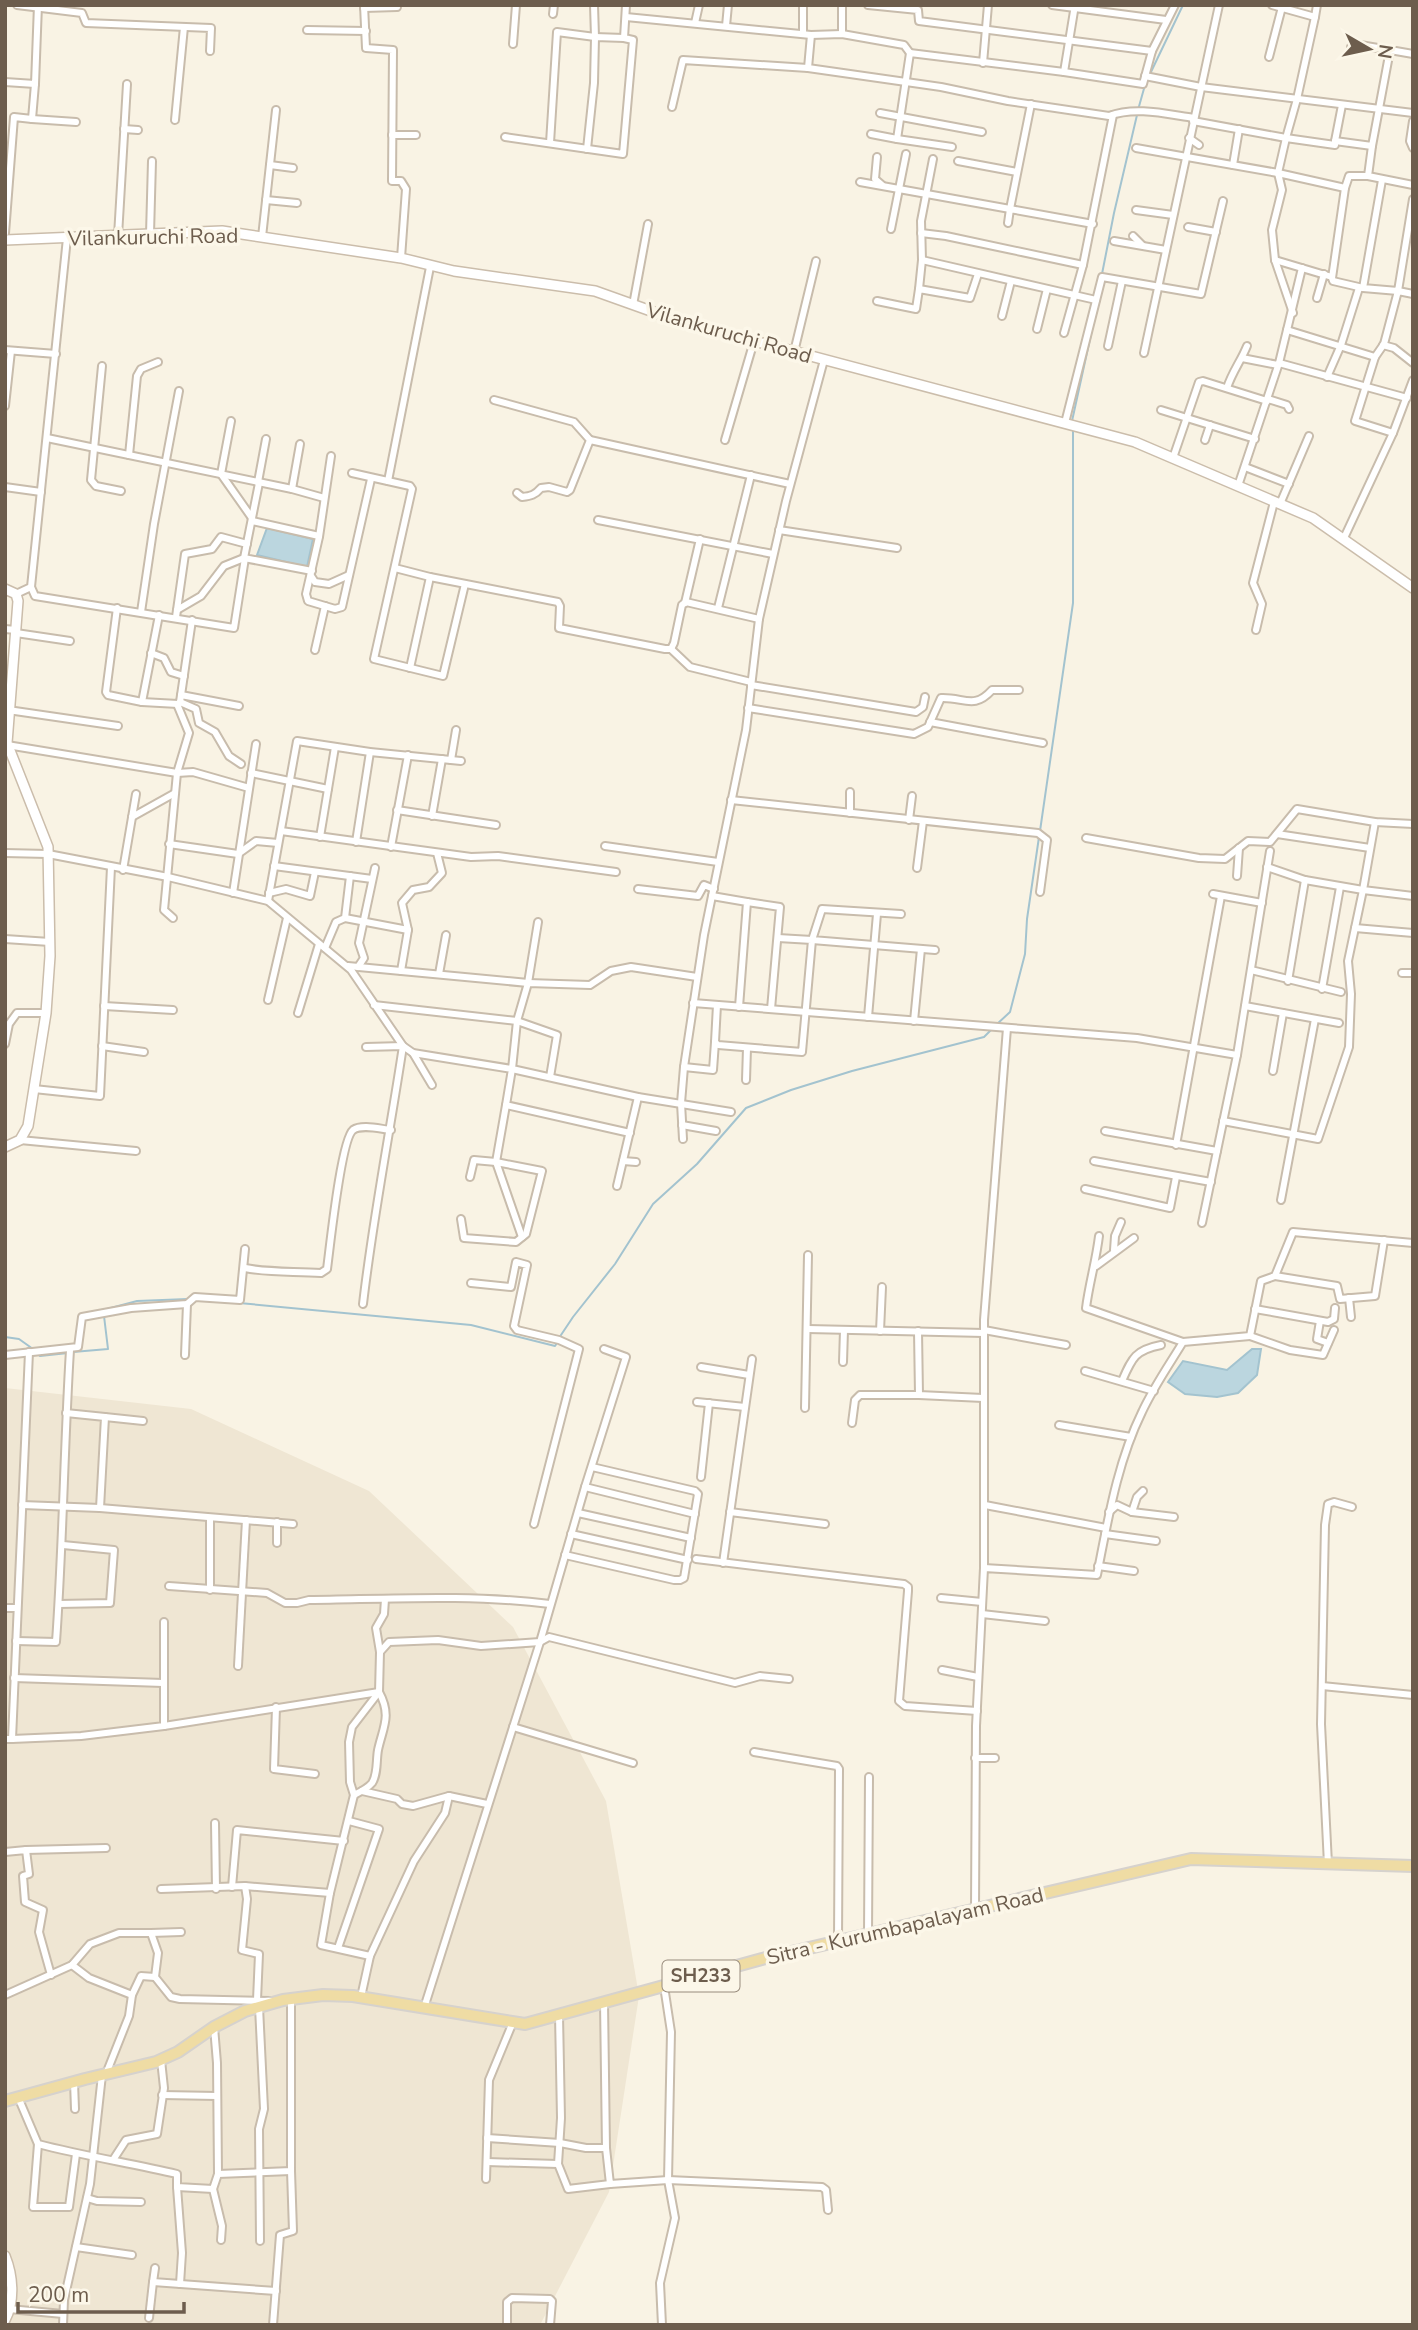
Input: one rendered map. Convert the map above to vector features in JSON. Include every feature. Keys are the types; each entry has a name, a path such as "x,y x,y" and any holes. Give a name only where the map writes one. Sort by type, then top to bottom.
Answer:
{"main road":[{"name":"Sitra - Kurumbapalayam Road","path":"5,2101 161,2060 258,2003 323,1995 361,1997 525,2024 838,1942 1191,1859 1413,1866"}],"street":[{"path":"17,5 82,13 86,23 211,28 210,51"},
{"path":"513,44 516,5"},
{"path":"554,5 554,14"},
{"path":"587,149 594,83 594,5"},
{"path":"624,38 626,5"},
{"path":"695,23 699,5"},
{"path":"726,26 728,5"},
{"path":"803,5 803,34"},
{"path":"842,5 842,34"},
{"path":"868,5 918,10 919,20 985,31 1152,51"},
{"path":"983,64 988,5"},
{"path":"1052,5 1166,20"},
{"path":"910,53 1143,84 1148,77 1152,51 1175,5"},
{"path":"1144,353 1219,5"},
{"path":"1272,5 1314,17"},
{"path":"1293,313 1275,260 1272,230 1282,190 1278,173 1317,5"},
{"path":"32,119 38,7"},
{"path":"397,7 364,7 366,48 393,50 392,181 401,181 406,189 401,258"},
{"path":"1064,72 1075,7"},
{"path":"1269,57 1282,7"},
{"path":"626,17 811,35 842,34 904,45 910,53 897,139"},
{"path":"175,120 184,27"},
{"path":"307,30 366,31"},
{"path":"505,137 623,153 633,40 557,32 550,143"},
{"path":"808,68 811,35"},
{"path":"1351,47 1354,44 1413,54"},
{"path":"1368,176 1390,50"},
{"path":"672,107 683,60 808,68 1109,116 1122,111 1138,111 1335,145 1342,104"},
{"path":"1148,77 1200,87 1413,113"},
{"path":"5,82 35,84"},
{"path":"118,236 127,84"},
{"path":"1008,223 1031,104"},
{"path":"262,237 276,110"},
{"path":"880,113 982,132"},
{"path":"1064,333 1077,296 1113,115"},
{"path":"5,117 76,122"},
{"path":"5,233 14,118"},
{"path":"1413,121 1409,141 1413,148"},
{"path":"124,129 138,130"},
{"path":"1233,165 1238,129"},
{"path":"870,134 951,147"},
{"path":"392,135 416,135"},
{"path":"1189,138 1199,145"},
{"path":"1335,141 1373,146"},
{"path":"1136,148 1278,173 1345,188"},
{"path":"891,229 906,154"},
{"path":"877,157 875,179 883,186"},
{"path":"877,301 916,309 922,260 921,233 925,194 933,159"},
{"path":"150,234 152,161"},
{"path":"958,161 1017,172"},
{"path":"270,165 293,168"},
{"path":"1413,185 1368,176 1349,176 1332,276 1333,281 1361,288 1413,294"},
{"path":"1326,377 1341,345 1361,288 1382,180"},
{"path":"860,182 1093,224"},
{"path":"1393,433 1355,421 1375,356 1383,345 1398,291 1413,199"},
{"path":"266,200 297,203"},
{"path":"1070,424 1103,278 1201,295 1223,201"},
{"path":"1136,209 1173,215"},
{"path":"633,305 648,224"},
{"path":"1188,227 1216,232"},
{"name":"Vilankuruchi Road","path":"5,240 222,231 401,258 430,267 595,291 679,321 1135,442 1313,518 1413,588"},
{"path":"921,233 1083,265"},
{"path":"1133,236 1143,246"},
{"path":"67,238 31,587 35,596 159,615 176,613 201,596 224,566 245,558 311,573"},
{"path":"1114,241 1166,250"},
{"path":"922,260 1096,300"},
{"path":"1275,260 1332,276"},
{"path":"794,352 816,261"},
{"path":"388,481 430,267"},
{"path":"1238,486 1279,364 1302,268"},
{"path":"919,289 971,298 978,274"},
{"path":"1317,298 1324,274"},
{"path":"1002,316 1011,281"},
{"path":"1108,346 1122,281"},
{"path":"1037,329 1047,289"},
{"path":"1287,330 1375,356"},
{"path":"725,440 754,341"},
{"path":"1383,345 1394,348 1413,363"},
{"path":"1227,388 1233,369 1247,346"},
{"path":"5,402 8,350 56,354"},
{"path":"1242,358 1279,364 1407,398"},
{"path":"683,1139 681,1103 693,1003 748,708 759,619 790,484 824,360"},
{"path":"129,455 137,376 141,369 158,362"},
{"path":"102,366 91,482 96,486 121,491"},
{"path":"1344,538 1393,433 1413,380"},
{"path":"1173,458 1199,382 1287,405 1289,409"},
{"path":"141,612 150,547 179,391"},
{"path":"494,400 574,422 590,440 790,484"},
{"path":"1161,410 1255,439"},
{"path":"231,421 221,474 252,520 319,536"},
{"path":"1205,440 1210,425"},
{"path":"1256,630 1262,604 1253,583 1277,503 1289,484 1309,436"},
{"path":"47,438 324,498"},
{"path":"176,613 192,620 234,628 266,439"},
{"path":"517,493 528,497 541,488 567,492 570,490 590,440"},
{"path":"292,489 300,444"},
{"path":"331,456 306,598 308,601 335,609 342,607 371,479"},
{"path":"1245,467 1289,484"},
{"path":"352,473 410,486 412,489 374,659 443,676 465,584"},
{"path":"718,608 751,475"},
{"path":"5,487 41,492"},
{"path":"598,520 774,554"},
{"path":"779,530 897,548"},
{"path":"176,613 185,554 212,549 221,537 247,544"},
{"path":"671,649 700,539"},
{"path":"395,568 558,602 559,628 671,649 690,667 751,682 751,685 916,712 923,707 925,697"},
{"path":"311,573 315,582 330,584 351,574"},
{"path":"410,668 430,577"},
{"path":"5,589 16,594 31,587"},
{"path":"16,594 16,632 8,685 7,745 48,847 50,942 46,1013 29,1126 20,1140"},
{"path":"685,603 759,619"},
{"path":"315,650 325,606"},
{"path":"117,608 106,692 108,695 142,702 179,700 239,706"},
{"path":"142,702 159,615"},
{"path":"173,918 164,910 177,773 189,733 179,700 192,620"},
{"path":"5,629 70,641"},
{"path":"152,653 164,658 171,672 184,676"},
{"path":"748,708 914,734 928,727 941,698 975,702 984,699 992,690 1018,690"},
{"path":"179,700 196,709 199,723"},
{"path":"8,706 118,726"},
{"path":"930,722 1043,743"},
{"path":"186,726 199,723 215,732 229,756 241,764"},
{"path":"450,760 456,730"},
{"path":"268,901 297,741 461,761"},
{"path":"233,893 256,744"},
{"path":"7,745 177,773 193,772 249,788"},
{"path":"320,837 335,747"},
{"path":"356,842 370,752"},
{"path":"391,847 408,755"},
{"path":"432,816 442,759"},
{"path":"251,773 328,789"},
{"path":"850,792 850,813"},
{"path":"123,870 136,793"},
{"path":"132,817 175,793"},
{"path":"909,820 912,796"},
{"path":"731,800 1040,834 1047,840 1040,892"},
{"path":"397,810 496,825"},
{"path":"1086,838 1199,858 1225,859 1248,841 1270,842 1297,810 1375,822 1413,824"},
{"path":"917,868 923,821"},
{"path":"1223,1121 1318,1139 1346,1058 1352,1014 1348,961 1375,822"},
{"path":"281,831 471,858 498,856 616,872"},
{"path":"1277,834 1370,848"},
{"path":"169,844 238,854 256,841 278,843"},
{"path":"605,846 718,862"},
{"path":"1237,876 1239,848"},
{"path":"1202,1223 1237,1055 1270,851"},
{"path":"5,853 48,854 167,877 268,901 346,966 402,1046 413,1053 512,1069 638,1097 731,1112"},
{"path":"401,971 408,930 402,904 413,890 429,887 442,873 437,853"},
{"path":"274,866 372,879"},
{"path":"34,1089 100,1096 111,867"},
{"path":"1267,867 1306,880 1340,887 1413,896"},
{"path":"358,967 364,958 359,943 375,868"},
{"path":"269,893 286,889 310,896 315,872"},
{"path":"345,918 350,876"},
{"path":"1288,981 1306,880"},
{"path":"638,889 698,896 704,885 713,893 747,902 779,905 771,1009"},
{"path":"1322,989 1340,887"},
{"path":"1213,894 1262,903"},
{"path":"1176,1145 1221,896"},
{"path":"739,1007 747,902"},
{"path":"715,1042 720,1046 802,1052 812,940 821,909 901,915"},
{"path":"868,1017 877,914"},
{"path":"268,1000 288,918"},
{"path":"298,1013 322,946 336,922 345,918 408,930"},
{"path":"522,1237 496,1162 512,1069 517,1021 528,984 538,922"},
{"path":"1355,928 1413,933"},
{"path":"439,974 446,935"},
{"path":"778,938 934,950"},
{"path":"5,939 50,942"},
{"path":"914,1021 921,949"},
{"path":"346,966 528,984 590,985 611,971 631,967 697,977"},
{"path":"1251,970 1340,992"},
{"path":"1402,973 1413,973"},
{"path":"693,1003 1138,1038 1237,1055"},
{"path":"374,1005 517,1021 557,1035 550,1077"},
{"path":"684,1067 713,1070 718,1005"},
{"path":"104,1006 173,1010"},
{"path":"1245,1006 1339,1023"},
{"path":"5,1044 9,1024 17,1013 46,1013"},
{"path":"1273,1071 1283,1013"},
{"path":"1281,1200 1315,1019"},
{"path":"975,1910 975,1758 985,1505 984,1331 1007,1028"},
{"path":"102,1046 144,1052"},
{"path":"366,1047 402,1046"},
{"path":"363,1304 371,1235 391,1130 402,1046"},
{"path":"746,1080 747,1048"},
{"path":"413,1053 432,1085"},
{"path":"617,1186 638,1097"},
{"path":"506,1105 630,1133"},
{"path":"682,1125 716,1131"},
{"path":"245,1268 270,1273 321,1273 327,1269 348,1136 359,1127 391,1130"},
{"path":"1105,1131 1217,1151"},
{"path":"5,1147 20,1140 136,1151"},
{"path":"461,1219 464,1238 516,1242 527,1234 542,1171 474,1160 470,1177"},
{"path":"623,1161 636,1162"},
{"path":"1094,1161 1211,1182"},
{"path":"1084,1189 1170,1208 1176,1177"},
{"path":"1114,1251 1115,1236 1121,1222"},
{"path":"1275,1276 1293,1232 1413,1243"},
{"path":"1099,1236 1096,1266 1086,1308 1183,1342 1250,1336 1290,1350 1322,1355 1334,1330"},
{"path":"1096,1266 1134,1238"},
{"path":"1250,1336 1261,1281 1275,1276 1338,1286 1340,1299 1375,1296 1384,1240"},
{"path":"5,1355 70,1352 78,1347 82,1317 190,1301 240,1300 245,1249"},
{"path":"805,1408 808,1255"},
{"path":"471,1283 511,1287 516,1262 527,1265 514,1326 517,1330 557,1340 579,1349 534,1524"},
{"path":"880,1331 882,1287"},
{"path":"1349,1298 1351,1317"},
{"path":"185,1355 190,1301"},
{"path":"1255,1309 1328,1322 1334,1319 1335,1308"},
{"path":"1320,1321 1317,1339 1328,1343"},
{"path":"808,1329 984,1331 1066,1345"},
{"path":"844,1330 844,1362"},
{"path":"918,1331 919,1395"},
{"path":"984,1568 1097,1574 1107,1513 1131,1437 1183,1342"},
{"path":"1122,1381 1133,1356 1150,1347 1161,1345"},
{"path":"424,2008 540,1642 584,1488 626,1357 604,1349"},
{"path":"34,1352 22,1504 9,1739 80,1736 164,1726 379,1692"},
{"path":"16,1642 56,1642 63,1545 61,1506 70,1352"},
{"path":"723,1563 751,1359"},
{"path":"701,1367 749,1375"},
{"path":"1086,1371 1154,1391"},
{"path":"852,1423 855,1400 860,1395 983,1398"},
{"path":"697,1402 745,1407"},
{"path":"701,1478 709,1403"},
{"path":"66,1413 143,1421"},
{"path":"100,1508 105,1417"},
{"path":"1059,1425 1131,1437"},
{"path":"565,1555 680,1580 684,1577 699,1498 695,1491 592,1467"},
{"path":"584,1488 695,1514"},
{"path":"1132,1512 1137,1497 1143,1491"},
{"path":"1328,1864 1321,1724 1326,1507 1334,1502 1352,1507"},
{"path":"22,1504 293,1524"},
{"path":"985,1505 1156,1541"},
{"path":"1107,1513 1117,1505 1132,1512 1174,1517"},
{"path":"730,1512 825,1524"},
{"path":"578,1513 691,1538"},
{"path":"210,1518 210,1590"},
{"path":"238,1666 246,1520"},
{"path":"276,1543 277,1522"},
{"path":"571,1534 688,1560"},
{"path":"59,1604 110,1603 114,1550 63,1545"},
{"path":"696,1559 904,1584 908,1591 899,1701 905,1706 977,1711"},
{"path":"1098,1566 1134,1571"},
{"path":"169,1586 272,1594 277,1600 297,1604 309,1600 385,1599 516,1600 550,1604"},
{"path":"941,1598 982,1602"},
{"path":"354,1795 372,1784 386,1723 385,1703 379,1692 380,1651 376,1628 384,1614 385,1599"},
{"path":"5,1608 17,1608"},
{"path":"982,1614 1045,1621"},
{"path":"164,1622 164,1726"},
{"path":"380,1651 388,1642 438,1640 481,1646 540,1642 549,1637 736,1683 760,1676 789,1679"},
{"path":"942,1670 978,1677"},
{"path":"14,1678 163,1683"},
{"path":"1322,1686 1413,1695"},
{"path":"370,1956 321,1945 330,1894 354,1795 350,1782 349,1755 352,1727 379,1692"},
{"path":"276,1707 274,1769 315,1774"},
{"path":"513,1727 633,1763"},
{"path":"754,1752 838,1766 838,1942"},
{"path":"975,1758 995,1758"},
{"path":"868,1935 869,1777"},
{"path":"362,1791 397,1799 402,1804 413,1805 449,1796 487,1804"},
{"path":"361,1997 370,1956 414,1861 445,1812 449,1796"},
{"path":"338,1948 379,1829 349,1821"},
{"path":"215,1824 216,1889"},
{"path":"232,1887 237,1830 344,1841"},
{"path":"5,1852 107,1848"},
{"path":"26,1850 29,1874 23,1876 25,1902 43,1910 39,1931 51,1975"},
{"path":"161,1889 245,1886 330,1894"},
{"path":"245,1886 247,1899 242,1950 259,1954 258,2003 264,2109 259,2129 260,2241"},
{"path":"5,1995 72,1965 90,1944 119,1933 181,1932"},
{"path":"151,1933 158,1954 155,1977 171,1997 258,2003"},
{"path":"72,1965 89,1978 132,1995"},
{"path":"63,2325 64,2300 87,2198 104,2074 129,2016 132,1995 141,1976 155,1977"},
{"path":"662,2325 660,2283 675,2218 668,2180 671,2032 664,1986"},
{"path":"273,2325 280,2235 293,2231 291,1999"},
{"path":"604,2003 606,2148 610,2185"},
{"path":"559,2015 561,2068 558,2164 568,2189 668,2180 822,2187 827,2190 828,2210"},
{"path":"486,2179 489,2080 513,2022"},
{"path":"214,2027 218,2174 213,2189 222,2226 221,2240"},
{"path":"113,2160 126,2140 157,2134 162,2095 161,2060"},
{"path":"74,2082 75,2109"},
{"path":"162,2095 217,2096"},
{"path":"18,2097 38,2144 33,2207 69,2207 76,2154"},
{"path":"487,2138 606,2148"},
{"path":"38,2144 177,2174 182,2253 180,2284"},
{"path":"487,2162 558,2164"},
{"path":"218,2174 291,2171"},
{"path":"177,2186 213,2189"},
{"path":"87,2198 96,2201 141,2202"},
{"path":"76,2247 132,2255"},
{"path":"5,2320 12,2289 6,2260"},
{"path":"149,2318 155,2268"},
{"path":"153,2282 276,2291"},
{"path":"507,2325 507,2302 512,2298 550,2299 550,2325"},
{"path":"9,2309 63,2314"}],"shaded area":[{"path":"5,1388 191,1409 369,1491 513,1627 606,1801 639,1996 609,2192 540,2325 5,2325"}],"water":[{"path":"267,528 313,539 307,567 257,555"},
{"path":"1252,1349 1261,1349 1257,1375 1238,1393 1217,1397 1185,1394 1168,1382 1183,1361 1227,1370"}],"waterway":[{"path":"1150,74 1183,5"},
{"path":"1138,110 1145,85"},
{"path":"1102,274 1137,115"},
{"path":"1072,421 1097,307"},
{"path":"1040,831 1073,603 1073,430"},
{"path":"996,1025 1010,1012 1025,954 1027,919 1039,837"},
{"path":"559,1338 615,1264 653,1204 697,1164 746,1108 791,1090 852,1071 984,1037 992,1029"},
{"path":"107,1309 137,1301 188,1299"},
{"path":"239,1303 471,1325 555,1346 557,1343"},
{"path":"73,1352 108,1349 104,1316"},
{"path":"5,1337 19,1339 33,1349"},
{"path":"37,1353 40,1356 68,1353"}]}
